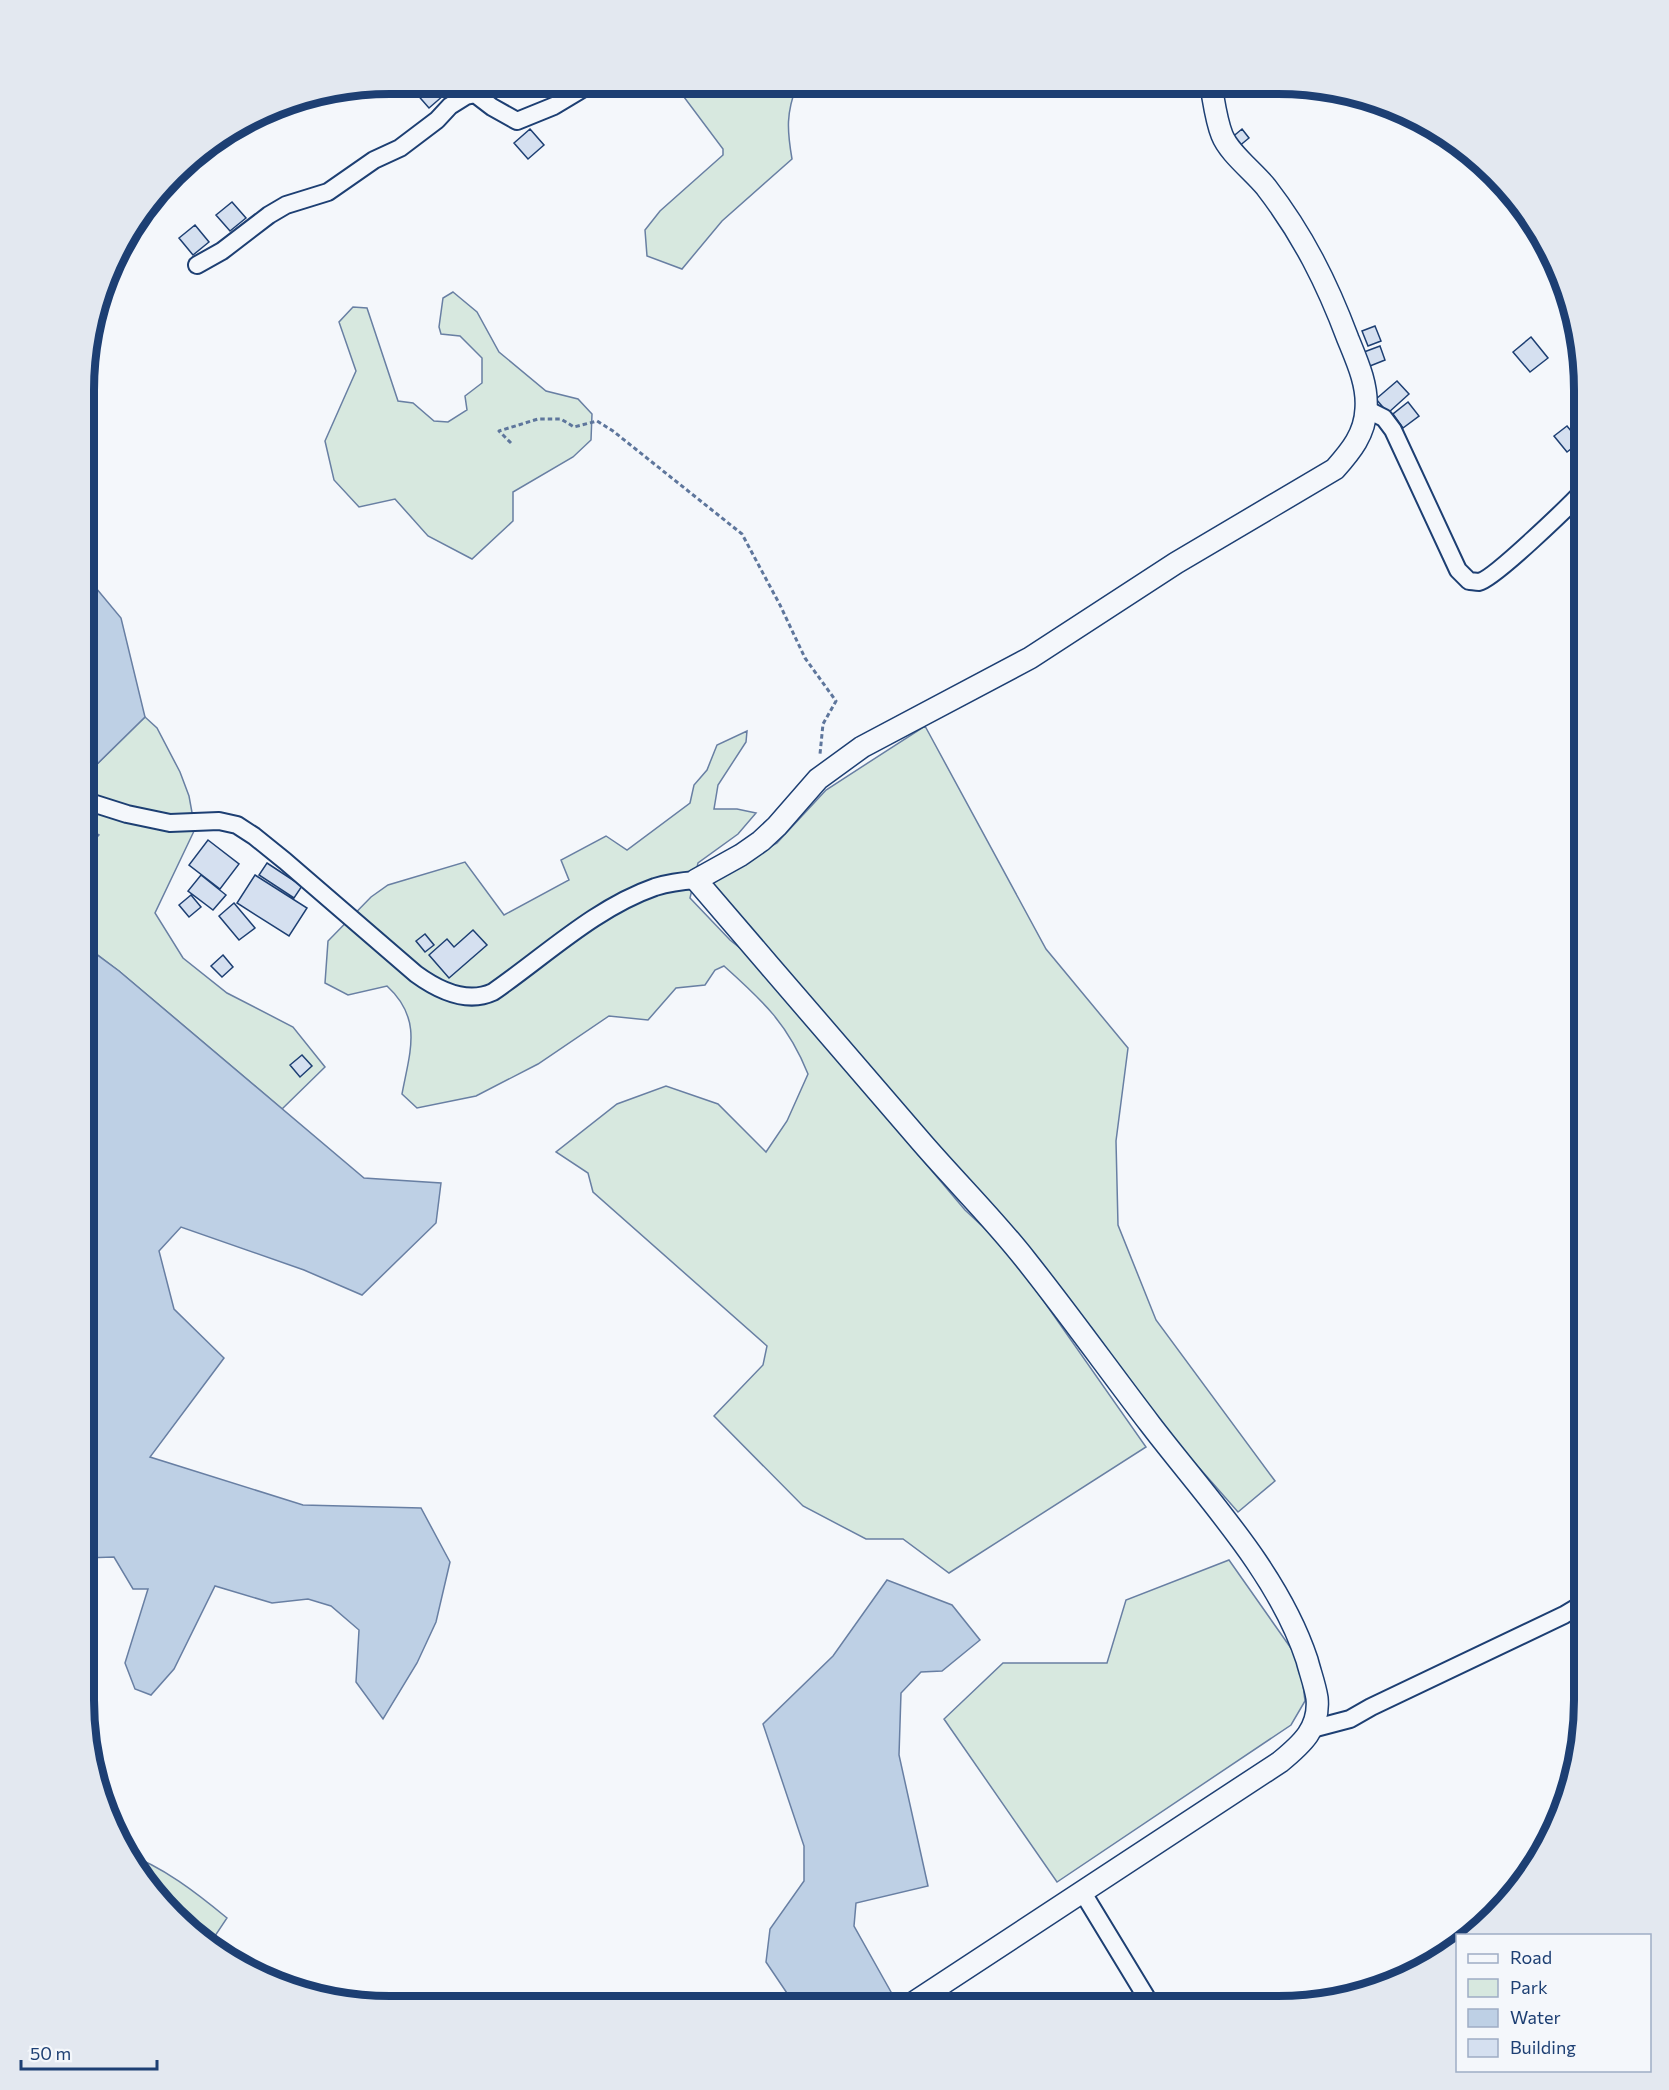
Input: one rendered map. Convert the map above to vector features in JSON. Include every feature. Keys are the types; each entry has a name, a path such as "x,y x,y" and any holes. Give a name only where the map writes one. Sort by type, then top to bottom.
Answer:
{"street":[{"path":"197,265 222,251 269,215 286,205 328,192 374,160 400,148 437,120 450,106 466,96 475,94 517,121 554,106 574,94"},
{"path":"94,804 127,814 170,823 219,821 237,825 277,855 416,974 436,988 474,997 493,992 620,903 656,887 696,880 741,855 777,826 818,779 862,747 1030,658 1176,563 1335,469 1359,439 1366,409 1360,370 1318,268 1300,234 1283,210 1250,168 1225,142 1213,94"},
{"path":"1366,409 1384,418 1393,430 1458,570 1469,581 1480,582 1494,572 1536,537 1574,500"},
{"path":"696,880 919,1140 1023,1257 1152,1427 1214,1503 1282,1604 1300,1641 1316,1694 1316,1718 1312,1729 1302,1744 1280,1762 924,1996"},
{"path":"1312,1729 1350,1719 1574,1609"},
{"path":"1564,1615 1574,1617"},
{"path":"1083,1893 1146,1996"}],"path":[{"path":"511,442 499,431 538,419 561,419 574,427 597,421 613,431 742,534 805,658 836,701 823,724 818,779"}],"green space":[{"path":"682,94 732,96 734,94 794,94 789,122 792,159 722,221 682,269 647,256 645,230 660,211 723,155 723,149"},
{"path":"453,292 477,312 499,352 546,391 578,399 592,414 591,440 573,457 513,492 513,521 472,559 428,536 395,499 359,507 334,480 325,441 356,371 339,322 353,307 367,308 398,401 413,403 434,421 448,422 467,410 465,396 482,383 482,358 460,336 441,334 439,327 443,298"},
{"path":"145,717 157,728 180,772 189,796 195,829 155,913 183,958 227,993 293,1027 325,1067 282,1109 94,952 94,840 99,835 94,832 94,767"},
{"path":"925,726 1046,949 1128,1048 1116,1141 1118,1225 1156,1320 1275,1481 1238,1512 1158,1421 711,882 777,843 826,790"},
{"path":"747,731 746,742 718,785 714,809 737,809 756,813 738,834 698,863 690,898 730,940 750,956 965,1210 996,1239 1017,1263 1146,1447 949,1573 903,1539 866,1539 803,1506 714,1416 763,1365 767,1346 593,1192 588,1173 556,1152 617,1104 666,1086 718,1104 766,1152 787,1121 808,1074 783,1027 751,991 724,966 715,970 705,985 676,988 648,1020 609,1016 538,1064 476,1096 417,1108 402,1094 411,1036 406,1011 398,998 387,986 348,995 325,983 328,941 371,897 388,885 465,862 504,915 569,880 561,860 606,836 627,850 690,803 694,785 707,770 717,745"},
{"path":"1229,1560 1300,1661 1305,1701 1291,1725 1057,1882 944,1719 1003,1663 1107,1663 1126,1600"},
{"path":"142,1860 192,1890 227,1918 215,1936 181,1909"}],"water":[{"path":"94,586 121,618 145,717 94,767"},
{"path":"94,953 119,971 364,1178 441,1183 436,1223 362,1295 304,1270 181,1227 159,1251 174,1309 224,1358 150,1457 303,1505 421,1508 450,1562 436,1622 417,1663 383,1719 356,1682 359,1630 331,1606 308,1599 272,1603 215,1586 174,1669 151,1695 135,1689 125,1663 148,1589 133,1589 114,1557 94,1558"},
{"path":"887,1580 952,1605 980,1640 942,1671 921,1672 901,1693 899,1755 928,1886 856,1903 854,1926 891,1992 885,1996 789,1996 766,1962 770,1929 804,1881 804,1846 763,1724 833,1656"}],"building":[{"path":"417,94 443,94 444,95 429,108"},
{"path":"530,129 544,145 528,159 514,143"},
{"path":"1242,129 1249,138 1238,147 1230,139"},
{"path":"232,202 246,218 230,231 216,215"},
{"path":"195,225 209,242 193,255 179,238"},
{"path":"1375,326 1381,341 1368,346 1362,331"},
{"path":"1531,337 1548,358 1530,372 1513,352"},
{"path":"1380,346 1385,360 1370,366 1364,352"},
{"path":"1397,381 1409,394 1388,413 1376,399"},
{"path":"1408,402 1419,416 1403,428 1393,414"},
{"path":"1567,426 1574,435 1574,447 1567,452 1554,436"},
{"path":"208,840 239,864 220,889 189,865"},
{"path":"267,863 302,886 294,898 259,875"},
{"path":"201,875 226,895 213,910 188,891"},
{"path":"255,875 307,908 289,936 237,903"},
{"path":"191,895 201,907 189,917 179,905"},
{"path":"234,903 255,928 239,940 219,916"},
{"path":"473,930 487,945 449,978 429,955 447,939 454,947"},
{"path":"425,934 434,945 425,952 416,941"},
{"path":"223,955 233,967 222,977 211,966"},
{"path":"302,1055 312,1066 300,1077 290,1065"}]}
